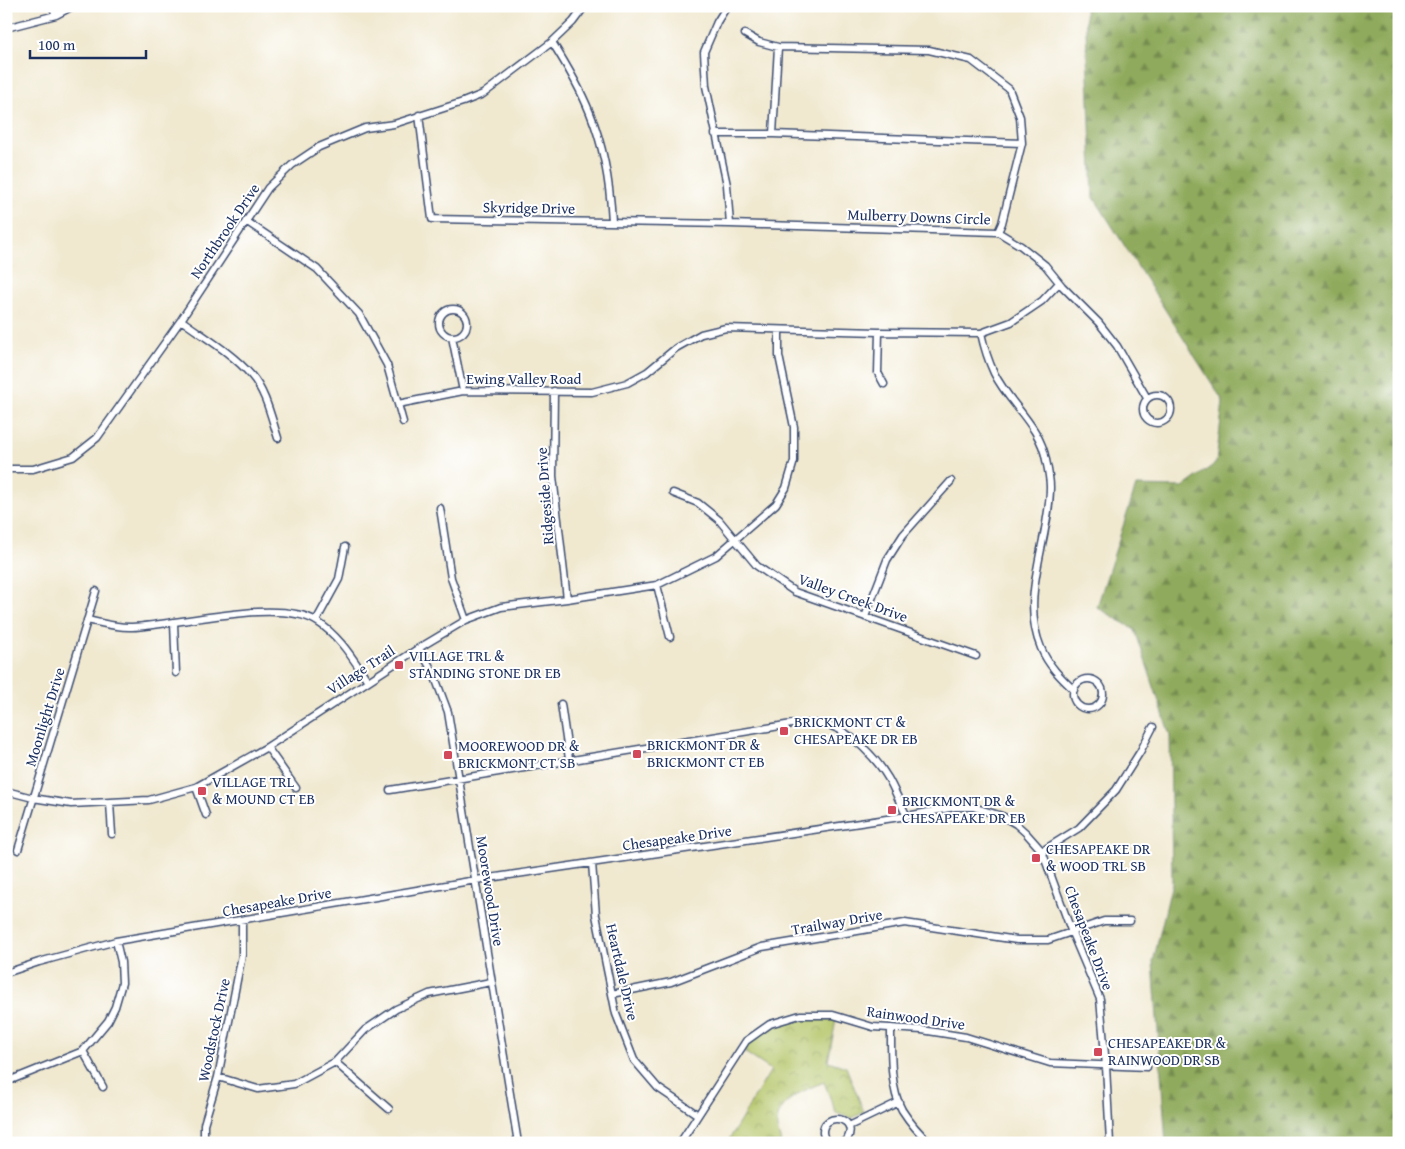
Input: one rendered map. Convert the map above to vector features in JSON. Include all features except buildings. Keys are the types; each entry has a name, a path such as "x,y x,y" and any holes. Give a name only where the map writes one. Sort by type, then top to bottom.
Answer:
{"street":[{"path":"52,6 56,15"},
{"path":"6,28 56,15 73,6"},
{"name":"Northbrook Drive","path":"6,469 33,469 73,457 97,438 181,320 268,188 292,165 319,147 365,128 394,124 483,94 552,42 573,22 586,6"},
{"path":"726,6 704,52 706,86 727,185 730,224"},
{"name":"Mulberry Downs Circle","path":"730,224 998,232 1002,223 1022,143 1020,117 1009,89 971,60 929,50 778,47 759,42 745,34"},
{"path":"552,42 569,70 590,113 601,149 610,191 612,221"},
{"path":"773,134 778,47"},
{"name":"Skyridge Drive","path":"419,115 432,219 730,224"},
{"path":"715,134 773,134 1022,143"},
{"path":"246,221 317,270 359,314 386,365 403,422"},
{"path":"998,232 1021,246 1045,265 1059,283 1099,323 1117,346 1147,398"},
{"path":"1059,283 1042,301 1011,322 981,333 994,373 1037,435 1046,458 1050,486 1048,511 1032,612 1041,649 1051,666 1074,690"},
{"path":"455,309 463,314 467,322 464,331 452,337 441,331 439,323 445,311 455,309"},
{"path":"181,320 225,352 251,375 261,390 278,438"},
{"name":"Ewing Valley Road","path":"398,404 463,391 592,392 627,383 647,372 676,348 701,334 726,328 981,333"},
{"name":"Village Trail","path":"6,791 33,798 71,804 149,800 196,787 267,747 418,648 466,620 501,607 657,585 716,556 776,504 786,488 794,461 794,427 779,356 778,330"},
{"path":"878,332 878,373 884,384"},
{"path":"452,337 463,391"},
{"name":"Ridgeside Drive","path":"554,391 553,476 567,599"},
{"path":"1156,394 1165,397 1170,405 1170,415 1167,419 1154,423 1146,419 1143,411 1144,402 1147,398 1156,394"},
{"path":"865,617 887,560 903,535 951,482"},
{"name":"Valley Creek Drive","path":"673,493 698,503 719,520 757,566 795,592 976,656"},
{"path":"440,508 451,578 466,620"},
{"path":"316,621 339,579 345,547"},
{"path":"657,585 670,637"},
{"name":"Moonlight Drive","path":"18,850 96,591"},
{"path":"87,620 130,628 261,611 294,614 316,621 343,644 368,681"},
{"path":"174,623 176,673"},
{"name":"Moorewood Drive","path":"418,648 433,672 448,712 518,1143"},
{"path":"1084,680 1094,681 1101,687 1101,701 1094,708 1084,709 1076,704 1073,695 1074,690 1084,680"},
{"path":"561,704 569,759"},
{"path":"390,790 569,759 792,724 815,724 831,726 848,734 868,753 888,777 906,816"},
{"path":"1042,851 1079,828 1116,790 1153,727"},
{"path":"267,747 296,788"},
{"path":"196,787 206,815"},
{"path":"110,803 112,834"},
{"name":"Chesapeake Drive","path":"6,973 116,941 476,880 906,816 955,807 973,807 1002,816 1016,824 1026,832 1042,851 1072,933 1100,999 1110,1143"},
{"name":"Heartdale Drive","path":"592,863 596,915 616,1014 634,1060 658,1088 698,1115"},
{"name":"Woodstock Drive","path":"204,1143 204,1124 218,1077 242,954 242,921"},
{"name":"Trailway Drive","path":"612,994 671,982 762,947 906,923 1017,940 1048,940 1104,921 1130,921"},
{"path":"6,1082 83,1052 108,1021 115,1008 122,983 121,962 116,941"},
{"path":"218,1077 258,1089 294,1084 335,1062 365,1030 396,1009 429,994 491,982"},
{"name":"Rainwood Drive","path":"680,1143 746,1041 770,1024 800,1015 833,1015 873,1027 922,1030 966,1037 1050,1063 1147,1067"},
{"path":"891,1028 892,1062 899,1102 902,1109 930,1143"},
{"path":"83,1052 102,1086"},
{"path":"335,1062 389,1109"},
{"path":"849,1126 899,1102"},
{"path":"829,1143 824,1138 823,1130 832,1119 838,1118 849,1126 850,1136 843,1143"}],"green space":[{"path":"1085,6 1399,6 1399,1141 1396,1143 1166,1143 1153,962 1172,883 1170,735 1135,630 1097,607 1136,486 1183,487 1216,463 1223,401 1093,196"},
{"path":"818,1018 836,1020 828,1061 846,1067 864,1112 852,1118 836,1113 824,1082 792,1098 781,1111 777,1128 781,1143 727,1143 771,1070 744,1052 750,1043 766,1030 786,1022"}],"place":[{"name":"VILLAGE TRL & STANDING STONE DR EB","path":"399,665"},
{"name":"BRICKMONT CT & CHESAPEAKE DR EB","path":"784,731"},
{"name":"BRICKMONT DR & BRICKMONT CT EB","path":"637,754"},
{"name":"MOOREWOOD DR & BRICKMONT CT SB","path":"448,755"},
{"name":"VILLAGE TRL & MOUND CT EB","path":"202,791"},
{"name":"BRICKMONT DR & CHESAPEAKE DR EB","path":"892,810"},
{"name":"CHESAPEAKE DR & WOOD TRL SB","path":"1036,858"},
{"name":"CHESAPEAKE DR & RAINWOOD DR SB","path":"1098,1052"}]}
